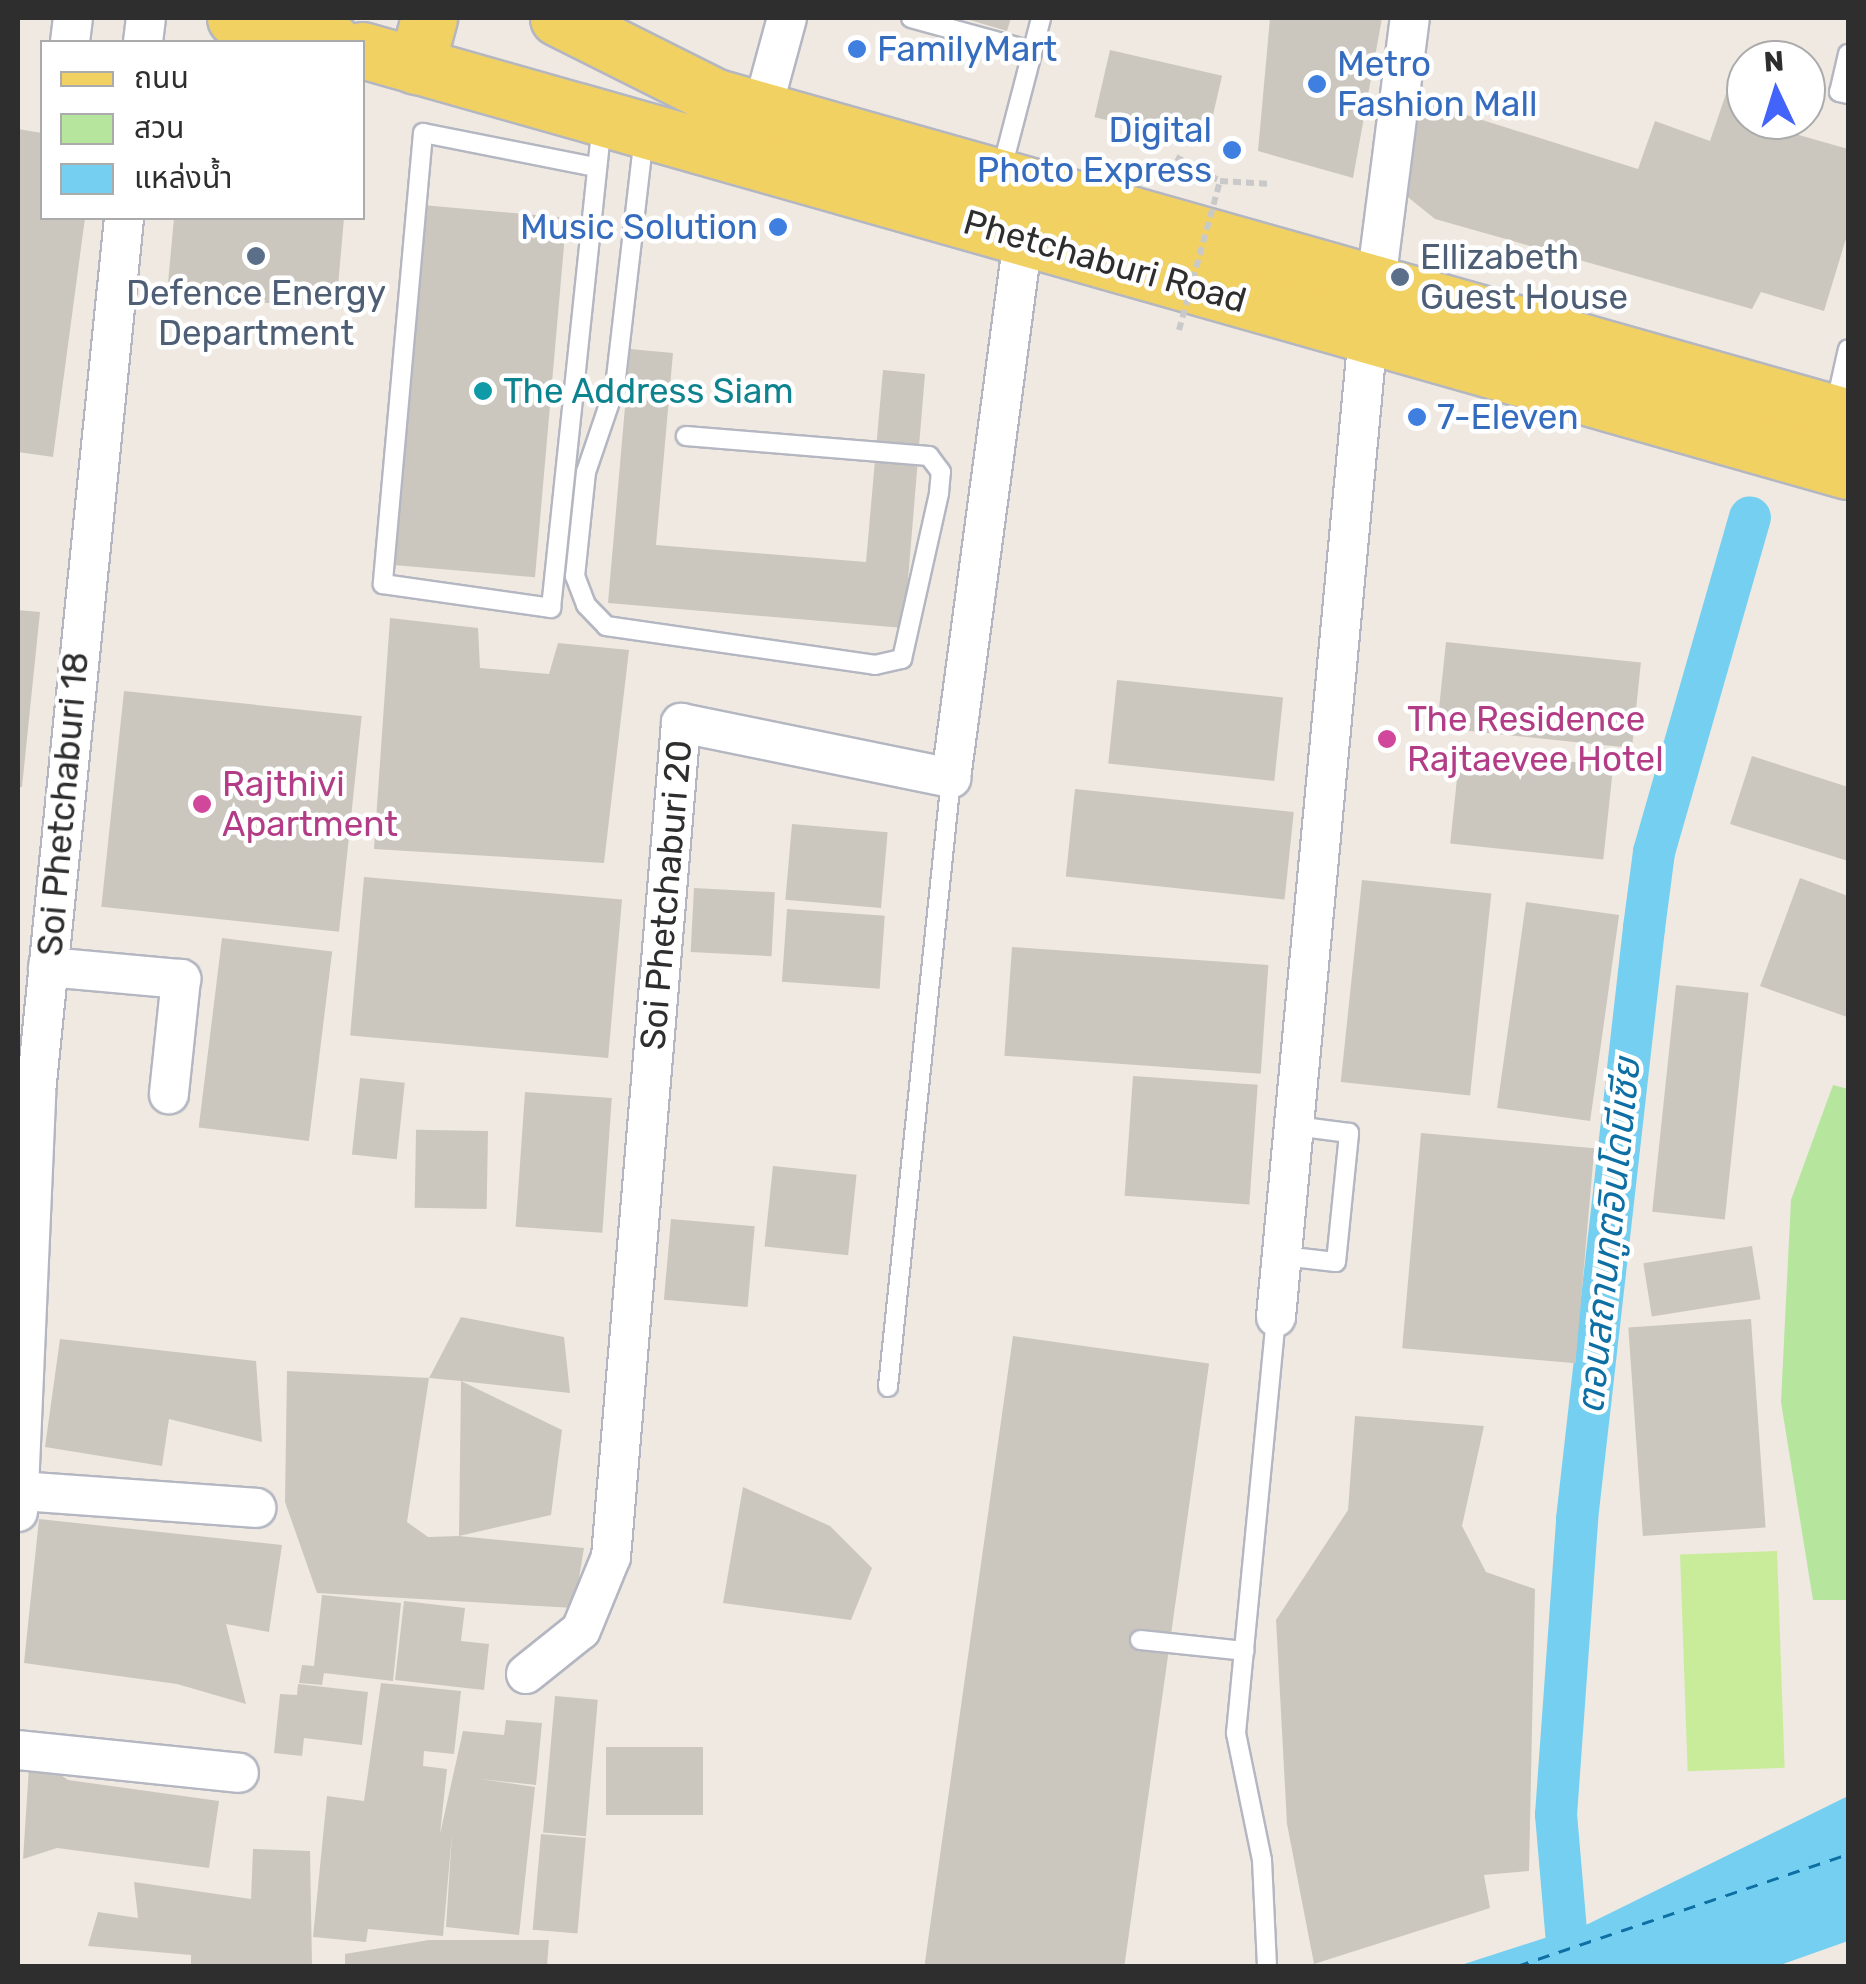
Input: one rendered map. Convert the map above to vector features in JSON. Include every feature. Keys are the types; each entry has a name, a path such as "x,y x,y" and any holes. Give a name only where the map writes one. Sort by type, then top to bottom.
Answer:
{"main road":[{"path":"235,18 326,40"},
{"name":"Phetchaburi Road","path":"558,18 658,68 762,110 1000,174 1841,415"},
{"name":"Phetchaburi Road","path":"365,50 423,42 614,138 1022,238 1848,471"},
{"path":"614,138 658,68"}],"street":[{"path":"762,110 787,18"},
{"path":"1376,282 1410,18"},
{"name":"Soi Phetchaburi 18","path":"19,1501 27,1092 48,967 124,220"},
{"path":"952,778 1022,238"},
{"path":"1276,1317 1368,335"},
{"name":"Soi Phetchaburi 20","path":"526,1674 581,1630 611,1556 681,723 952,778"},
{"path":"48,967 180,979 169,1094"},
{"path":"19,1501 256,1508"},
{"path":"18,1750 239,1773"}],"lane":[{"path":"910,18 1032,52"},
{"path":"1000,174 1041,18"},
{"path":"1848,54 1839,92 1848,94"},
{"path":"423,133 614,138 551,608 383,584 423,133"},
{"path":"614,138 614,387 586,472 575,576 586,604 606,626 875,666 902,659 939,493 941,472 929,456 686,436"},
{"path":"1841,415 1848,349"},
{"path":"888,1387 952,778"},
{"path":"1282,1256 1336,1262 1349,1133 1295,1126"},
{"path":"1268,1966 1262,1860 1236,1733 1276,1317"},
{"path":"1140,1640 1244,1651"}],"path":[{"path":"1176,157 1220,180 1271,184"},
{"path":"1179,330 1220,180"}],"green space":[{"path":"1833,1085 1848,1089 1848,1600 1813,1600 1781,1402 1791,1200"},
{"path":"1777,1551 1785,1768 1688,1771 1680,1554"}],"water":[{"path":"1848,1796 1848,1941 1777,1966 1458,1966 1588,1924"}],"building":[{"path":"963,18 1011,18 1007,31"},
{"name":"Metro Fashion Mall","path":"1270,18 1382,18 1353,178 1258,151"},
{"path":"1110,50 1222,76 1207,143 1094,117"},
{"path":"1726,94 1726,140 1816,140 1848,149 1848,232 1824,311 1761,292 1752,309 1435,219 1404,194 1422,101 1638,169 1655,121 1710,141"},
{"path":"18,129 40,133 40,220 85,220 53,457 18,452"},
{"name":"The Address Siam","path":"422,205 566,218 535,577 391,565"},
{"name":"Defence Energy Department","path":"174,220 344,220 336,309 167,294"},
{"path":"630,349 673,353 656,545 866,562 883,370 925,374 904,628 608,603"},
{"path":"18,610 40,612 22,787 18,787"},
{"path":"390,618 478,628 480,668 549,674 558,643 629,650 604,863 374,849"},
{"path":"1446,642 1641,662 1632,748 1437,728"},
{"path":"1117,680 1283,697 1274,781 1108,764"},
{"path":"124,691 362,716 339,932 101,907"},
{"path":"1460,750 1613,766 1603,860 1450,843"},
{"path":"1752,756 1848,787 1848,861 1730,824"},
{"path":"1075,789 1294,812 1285,900 1066,877"},
{"path":"792,824 888,832 881,908 785,900"},
{"path":"364,877 622,900 608,1058 350,1035"},
{"path":"1800,878 1848,896 1847,1017 1760,986"},
{"path":"1362,880 1491,894 1470,1095 1341,1082"},
{"path":"694,888 775,892 772,956 691,952"},
{"path":"1526,902 1619,915 1590,1121 1497,1108"},
{"path":"787,909 885,916 880,989 782,982"},
{"path":"222,938 332,952 309,1141 199,1128"},
{"path":"1012,947 1268,965 1261,1074 1004,1056"},
{"path":"1676,985 1749,993 1725,1219 1652,1212"},
{"path":"1133,1076 1258,1085 1249,1204 1125,1196"},
{"path":"360,1078 405,1083 397,1159 352,1155"},
{"path":"525,1092 612,1098 602,1233 516,1227"},
{"path":"416,1130 488,1131 487,1209 415,1208"},
{"path":"1421,1133 1594,1148 1576,1363 1402,1348"},
{"path":"773,1166 857,1175 848,1255 765,1247"},
{"path":"671,1219 755,1226 748,1307 664,1300"},
{"path":"1752,1246 1760,1299 1652,1317 1643,1263"},
{"path":"461,1317 564,1337 570,1393 461,1381 429,1378"},
{"path":"1751,1319 1766,1527 1643,1536 1628,1328"},
{"path":"1013,1336 1209,1364 1124,1966 925,1964"},
{"path":"60,1339 256,1361 262,1442 169,1419 162,1466 45,1447"},
{"path":"287,1371 429,1378 407,1522 428,1537 459,1536 584,1548 574,1608 317,1593 285,1502"},
{"path":"461,1381 562,1430 551,1515 459,1536"},
{"path":"1355,1416 1484,1426 1462,1526 1486,1572 1535,1589 1529,1871 1484,1875 1490,1908 1314,1964 1287,1824 1276,1620 1348,1510"},
{"path":"743,1487 830,1526 872,1568 851,1620 723,1603"},
{"path":"39,1519 282,1545 269,1632 226,1624 246,1704 177,1684 24,1663"},
{"path":"322,1595 401,1603 393,1681 324,1673 322,1685 299,1683 302,1665 314,1666"},
{"path":"404,1601 465,1608 461,1641 489,1644 484,1690 395,1680"},
{"path":"381,1683 461,1691 454,1754 424,1751 423,1766 447,1769 440,1834 463,1731 504,1735 506,1720 542,1723 536,1785 480,1779 535,1787 519,1935 446,1927 452,1834 443,1936 368,1929 366,1942 313,1937 327,1796 364,1801"},
{"path":"298,1684 368,1692 362,1745 304,1738 302,1756 274,1753 280,1694 297,1695"},
{"path":"555,1696 598,1700 586,1836 543,1832"},
{"path":"606,1747 703,1747 703,1815 606,1815"},
{"path":"30,1752 68,1780 219,1801 209,1868 57,1848 23,1859"},
{"path":"541,1834 586,1838 577,1934 533,1930"},
{"path":"253,1849 310,1851 312,1966 191,1966 191,1955 88,1946 98,1912 138,1918 134,1882 251,1899"},
{"path":"429,1940 549,1940 547,1966 345,1966 345,1954"}],"waterway":[{"name":"ตอนสถานทูตอินโดนีเซีย","path":"1569,1966 1556,1815 1577,1519 1644,928 1654,852 1750,517"}],"ferry route":[{"path":"1517,1966 1848,1854"}],"place":[{"name":"FamilyMart","path":"857,49"},
{"name":"Metro Fashion Mall","path":"1317,84"},
{"name":"Digital Photo Express","path":"1232,150"},
{"name":"Music Solution","path":"778,227"},
{"name":"Defence Energy Department","path":"256,256"},
{"name":"Ellizabeth Guest House","path":"1400,277"},
{"name":"The Address Siam","path":"483,391"},
{"name":"7-Eleven","path":"1417,417"},
{"name":"The Residence Rajtaevee Hotel","path":"1387,739"},
{"name":"Rajthivi Apartment","path":"202,804"}]}
